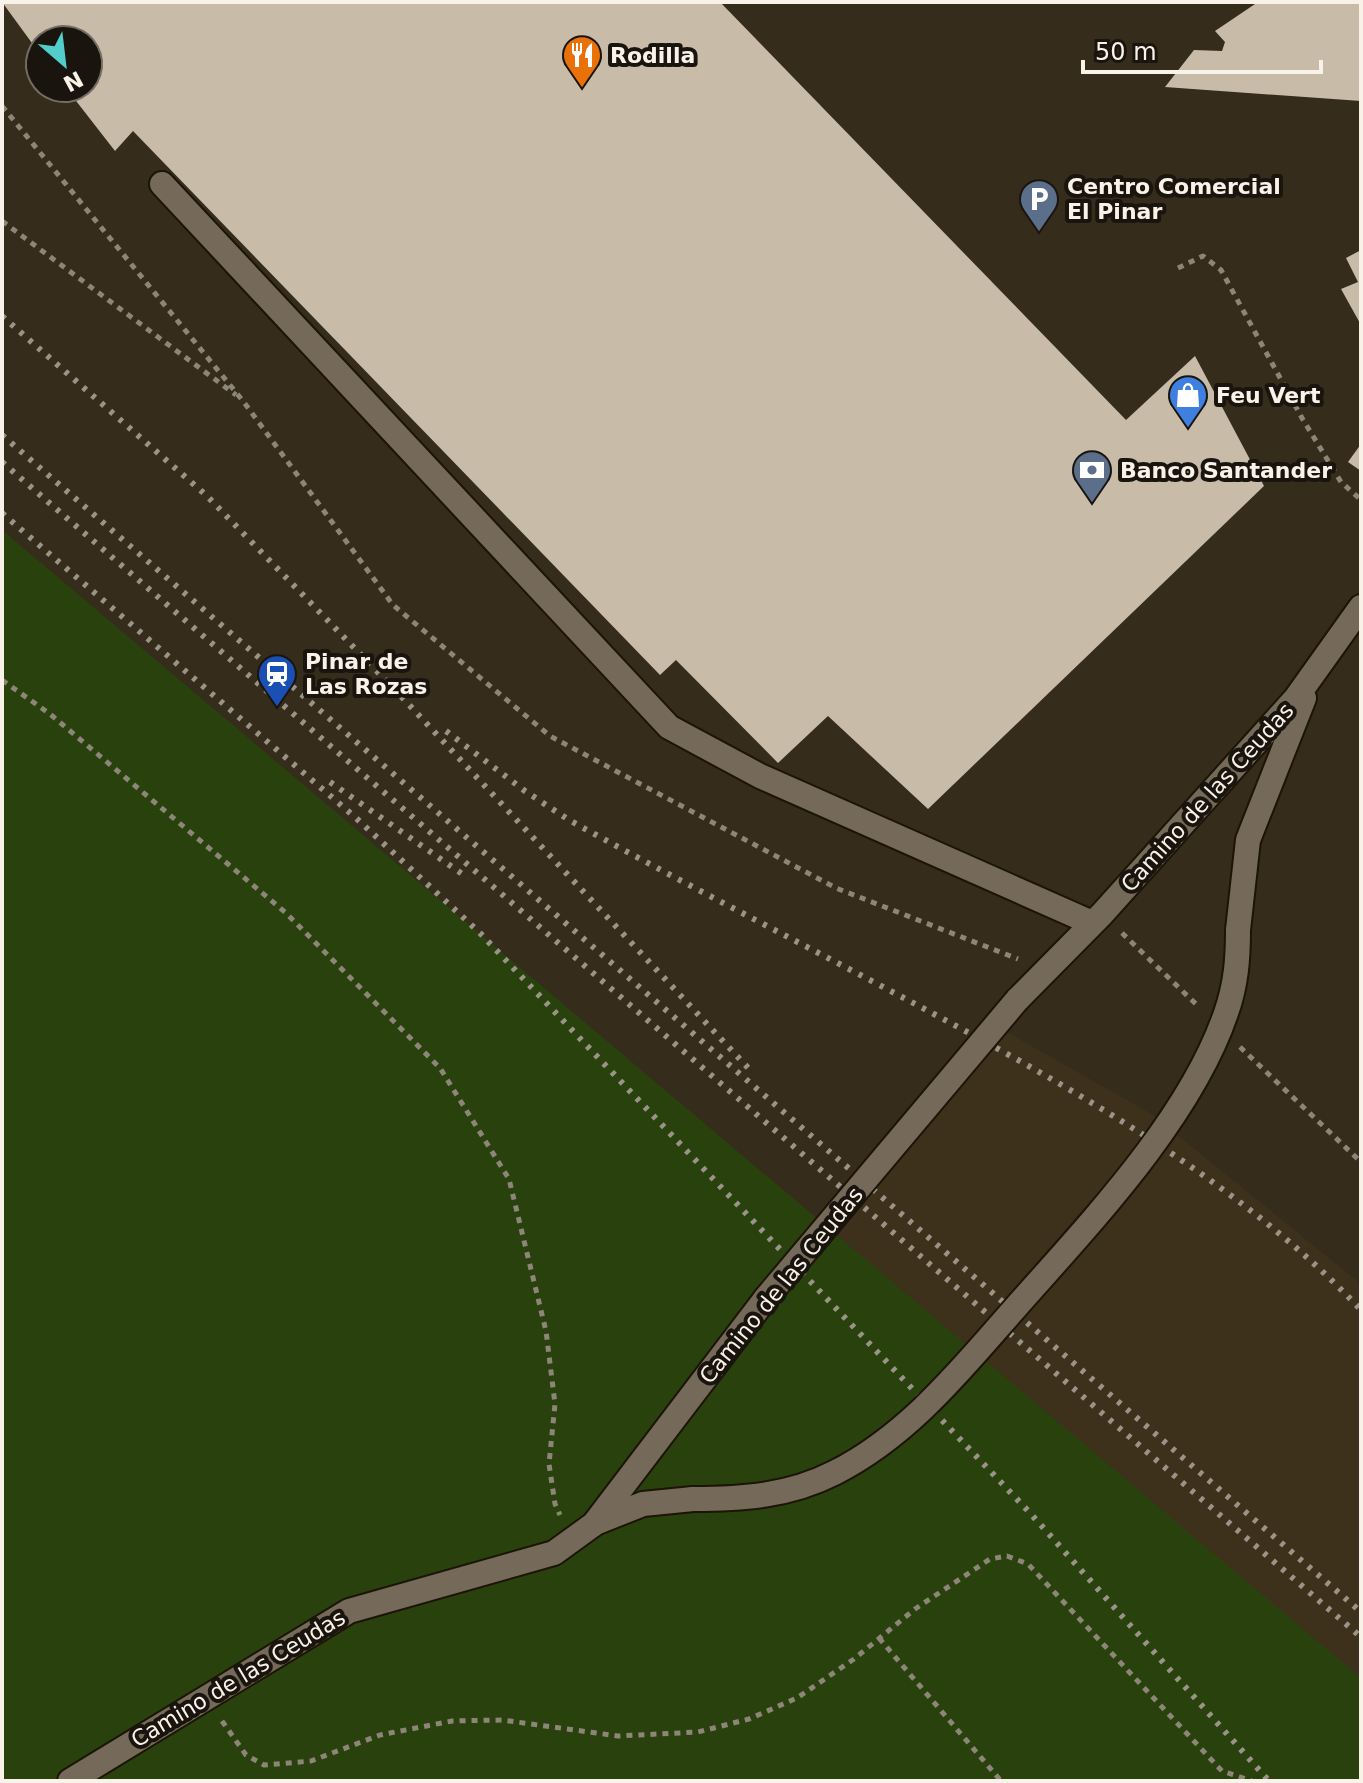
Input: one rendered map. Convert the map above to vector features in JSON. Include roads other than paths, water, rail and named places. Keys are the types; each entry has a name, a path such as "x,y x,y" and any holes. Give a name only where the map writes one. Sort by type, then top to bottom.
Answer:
{"street":[{"path":"162,184 669,727 760,776 1092,923"},
{"name":"Camino de las Ceudas","path":"70,1781 210,1692 349,1611 554,1553 594,1524 766,1298 1017,1000 1092,923 1296,698 1361,607"},
{"path":"594,1524 643,1504 755,1497 795,1489 835,1473 903,1428 957,1374 1135,1168 1187,1092 1226,1015 1238,968 1238,930 1248,840 1313,674"}],"railway":[{"path":"2,316 207,496 399,694 751,1071"},
{"path":"2,435 1361,1612"},
{"path":"2,462 1361,1637"},
{"path":"2,513 356,818 480,933 1031,1514 1269,1781"},
{"path":"446,731 569,820 962,1029 1084,1098 1203,1175 1259,1217 1312,1262 1361,1310"},
{"path":"330,782 468,878"}],"place":[{"name":"Rodilla","path":"582,89"},
{"name":"Centro Comercial El Pinar","path":"1039,233"},
{"name":"Feu Vert","path":"1188,429"},
{"name":"Banco Santander","path":"1092,504"},
{"name":"Pinar de Las Rozas","path":"277,708"}]}
